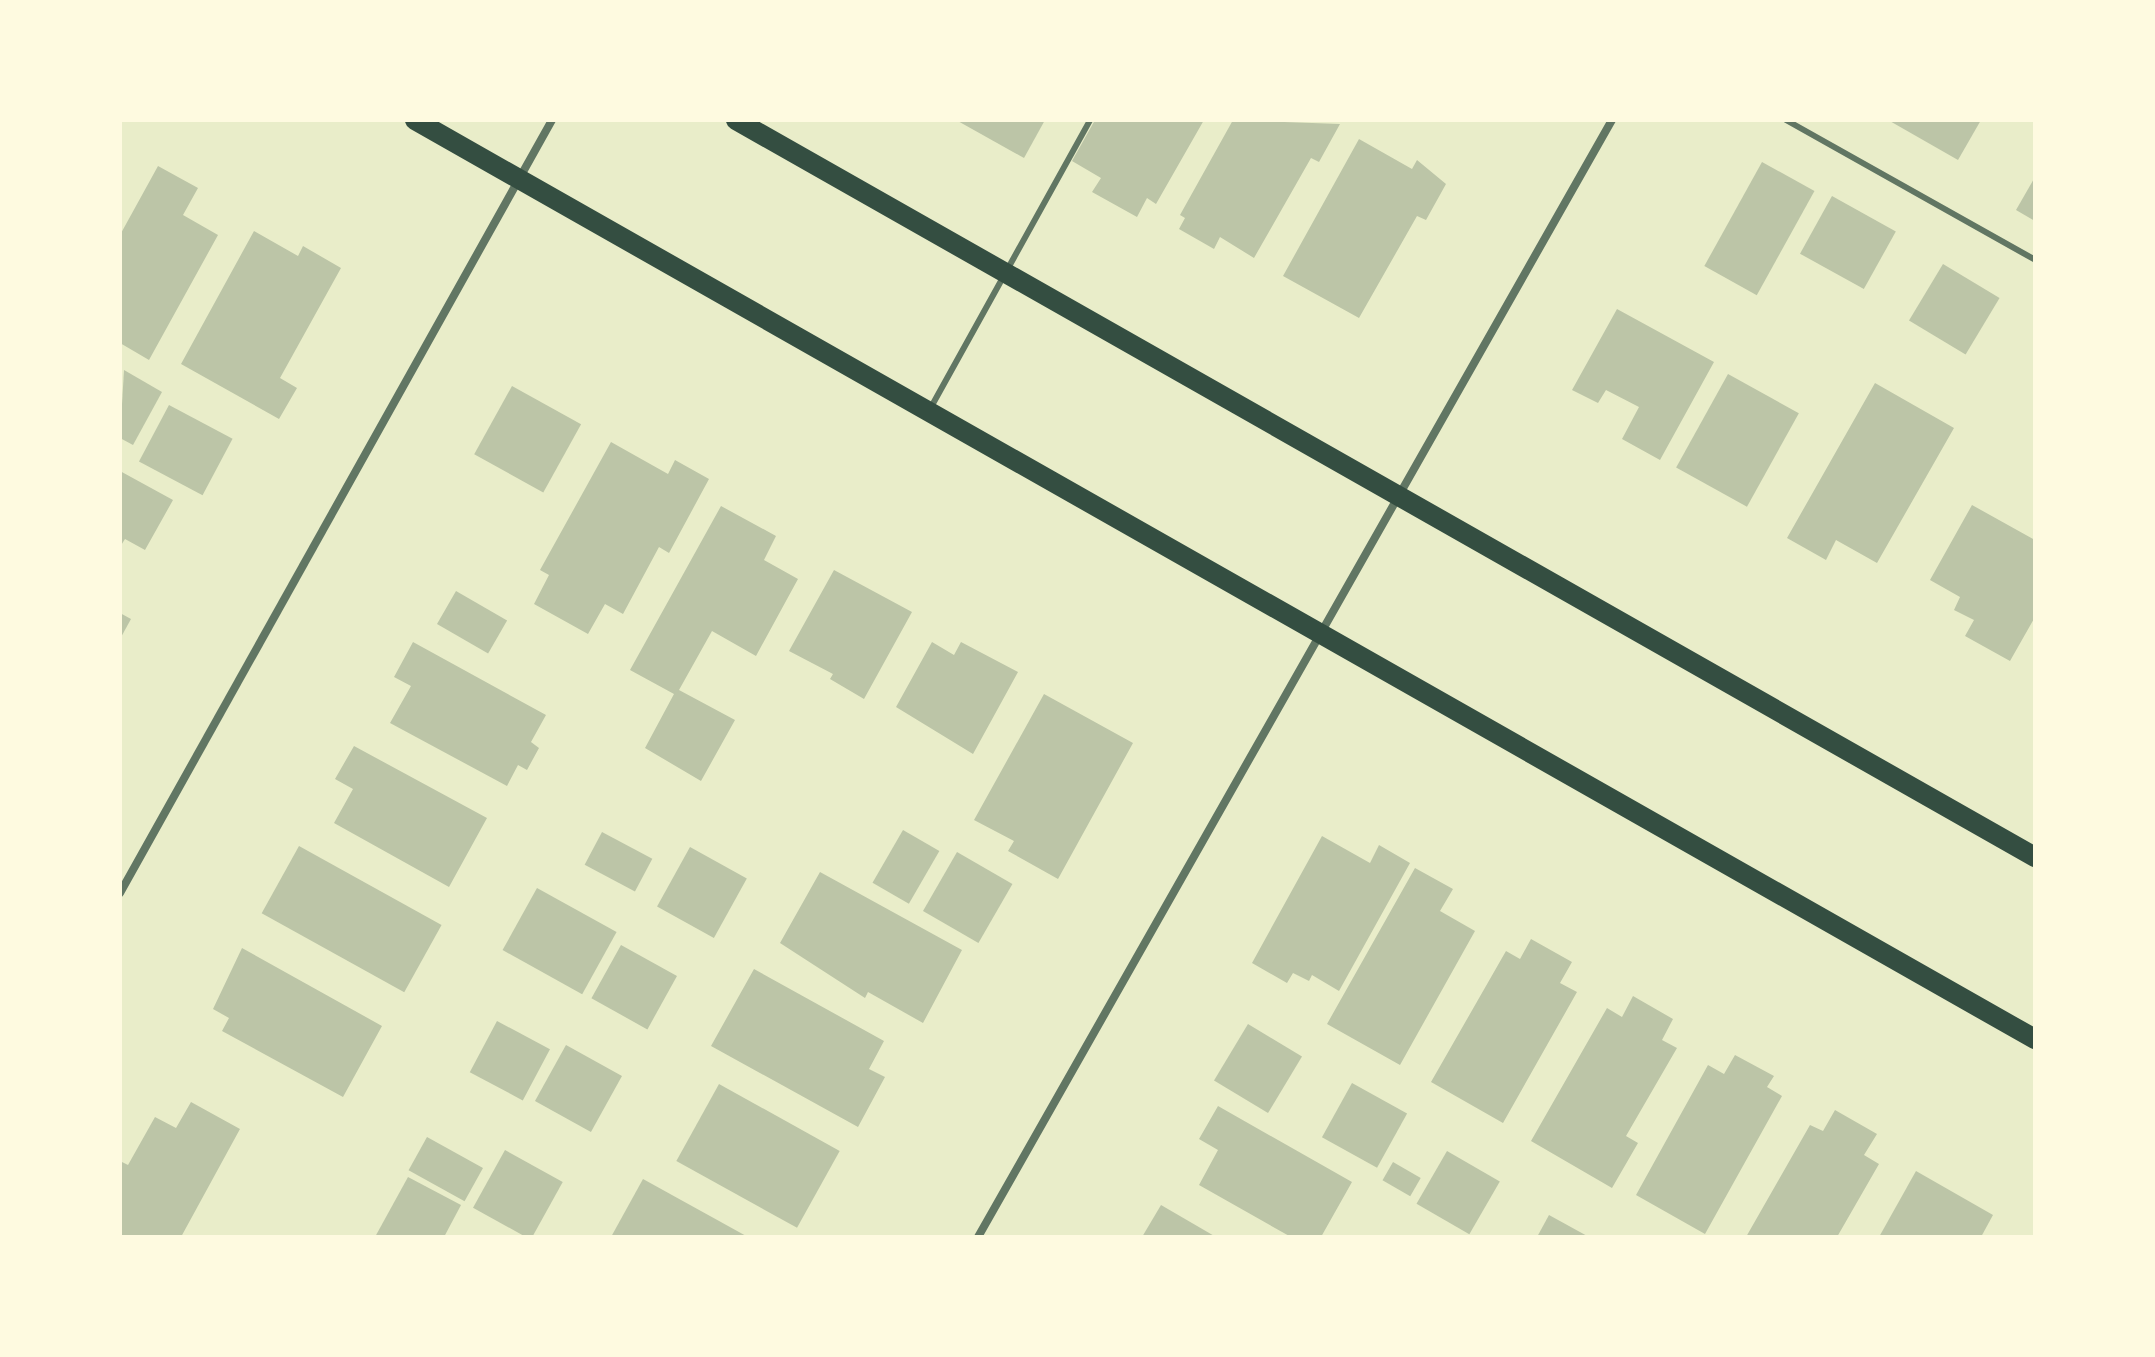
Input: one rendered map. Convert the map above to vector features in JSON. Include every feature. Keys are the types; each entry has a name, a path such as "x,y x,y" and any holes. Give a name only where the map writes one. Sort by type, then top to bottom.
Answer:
{"main road":[{"path":"415,120 2035,1039"},
{"path":"736,120 2035,857"}],"street":[{"path":"120,893 552,120"},
{"path":"978,1237 1612,120"}],"lane":[{"path":"928,412 1090,120"},
{"path":"1786,120 2035,260"}],"building":[{"path":"956,120 1045,120 1024,158"},
{"path":"1095,120 1204,120 1156,204 1147,198 1137,217 1092,192 1101,178 1072,161"},
{"path":"1233,120 1340,124 1319,162 1311,158 1254,258 1220,237 1214,249 1179,229 1185,218 1180,215"},
{"path":"1888,120 1981,120 1958,160"},
{"path":"1359,139 1412,169 1417,160 1446,184 1426,220 1417,216 1359,318 1283,276"},
{"path":"1762,162 1814,191 1757,295 1704,266"},
{"path":"158,166 198,188 183,215 218,235 149,360 120,343 120,235"},
{"path":"2035,177 2035,221 2016,210"},
{"path":"1832,196 1896,231 1864,289 1800,254"},
{"path":"254,231 298,256 303,246 341,268 280,378 297,388 279,419 181,364"},
{"path":"1943,264 2000,298 1966,355 1909,321"},
{"path":"1617,309 1714,362 1660,460 1622,439 1639,407 1606,390 1598,403 1572,390"},
{"path":"124,370 162,392 133,445 120,438"},
{"path":"1728,374 1799,413 1747,507 1676,468"},
{"path":"1875,383 1954,428 1877,563 1836,540 1826,560 1787,538"},
{"path":"512,386 581,424 543,493 474,454"},
{"path":"169,405 233,439 203,495 139,462"},
{"path":"611,442 668,474 675,460 709,479 669,553 659,547 623,614 605,604 588,634 534,604 549,575 540,570"},
{"path":"120,471 173,500 145,550 125,539 120,547"},
{"path":"1972,505 2035,540 2035,617 2010,661 1965,636 1974,620 1954,610 1960,597 1930,580"},
{"path":"721,506 776,536 764,560 798,579 756,656 712,631 679,690 735,720 701,781 645,748 674,694 630,670"},
{"path":"834,570 912,612 864,699 830,679 833,674 789,651"},
{"path":"456,591 507,620 488,653 437,624"},
{"path":"120,613 131,619 120,639"},
{"path":"413,642 546,715 531,742 539,748 527,770 518,765 507,786 390,723 411,686 394,677"},
{"path":"932,642 954,655 961,642 1018,672 973,754 896,707"},
{"path":"1044,694 1133,743 1058,879 1008,851 1014,841 974,820"},
{"path":"354,746 487,818 449,887 334,823 353,789 335,779"},
{"path":"903,830 939,851 909,904 872,883"},
{"path":"602,832 652,859 635,891 585,865"},
{"path":"1322,836 1370,863 1379,845 1410,863 1339,991 1312,975 1309,981 1293,973 1287,983 1252,963"},
{"path":"299,846 442,925 404,992 262,913"},
{"path":"690,847 747,879 714,938 657,906"},
{"path":"957,852 1012,884 978,943 923,911"},
{"path":"1415,868 1453,889 1440,911 1475,931 1400,1065 1327,1024"},
{"path":"820,872 962,950 923,1023 868,992 865,998 780,943"},
{"path":"537,888 617,932 582,994 503,950"},
{"path":"1531,939 1572,962 1560,983 1577,992 1503,1123 1431,1082 1506,951 1520,959"},
{"path":"621,945 677,976 647,1029 591,998"},
{"path":"242,948 382,1026 343,1097 222,1031 229,1018 213,1009"},
{"path":"754,969 884,1041 869,1069 885,1077 858,1127 711,1046"},
{"path":"1633,996 1673,1019 1662,1040 1677,1048 1626,1136 1638,1143 1612,1188 1531,1141 1607,1008 1622,1017"},
{"path":"497,1021 550,1049 523,1100 470,1072"},
{"path":"1248,1024 1302,1056 1268,1113 1214,1081"},
{"path":"566,1045 622,1076 591,1132 535,1101"},
{"path":"1735,1055 1774,1076 1767,1087 1782,1096 1705,1234 1636,1195 1708,1065 1724,1074"},
{"path":"1352,1083 1407,1114 1377,1168 1322,1137"},
{"path":"719,1084 840,1151 797,1228 676,1161"},
{"path":"191,1102 240,1129 181,1237 120,1237 120,1161 128,1165 155,1117 176,1128"},
{"path":"1218,1106 1352,1182 1321,1237 1291,1237 1199,1185 1218,1150 1199,1139"},
{"path":"1835,1110 1877,1134 1864,1155 1879,1164 1837,1237 1746,1237 1810,1125 1823,1131"},
{"path":"427,1137 483,1168 465,1201 409,1170"},
{"path":"505,1150 563,1182 532,1237 526,1237 473,1208"},
{"path":"1447,1151 1500,1182 1469,1234 1416,1204"},
{"path":"1393,1162 1421,1178 1410,1196 1382,1180"},
{"path":"1916,1171 1993,1215 1981,1237 1879,1237"},
{"path":"408,1177 461,1205 444,1237 375,1237"},
{"path":"643,1179 748,1237 611,1237"},
{"path":"1161,1205 1216,1237 1142,1237"},
{"path":"1549,1215 1589,1237 1537,1237"}]}
